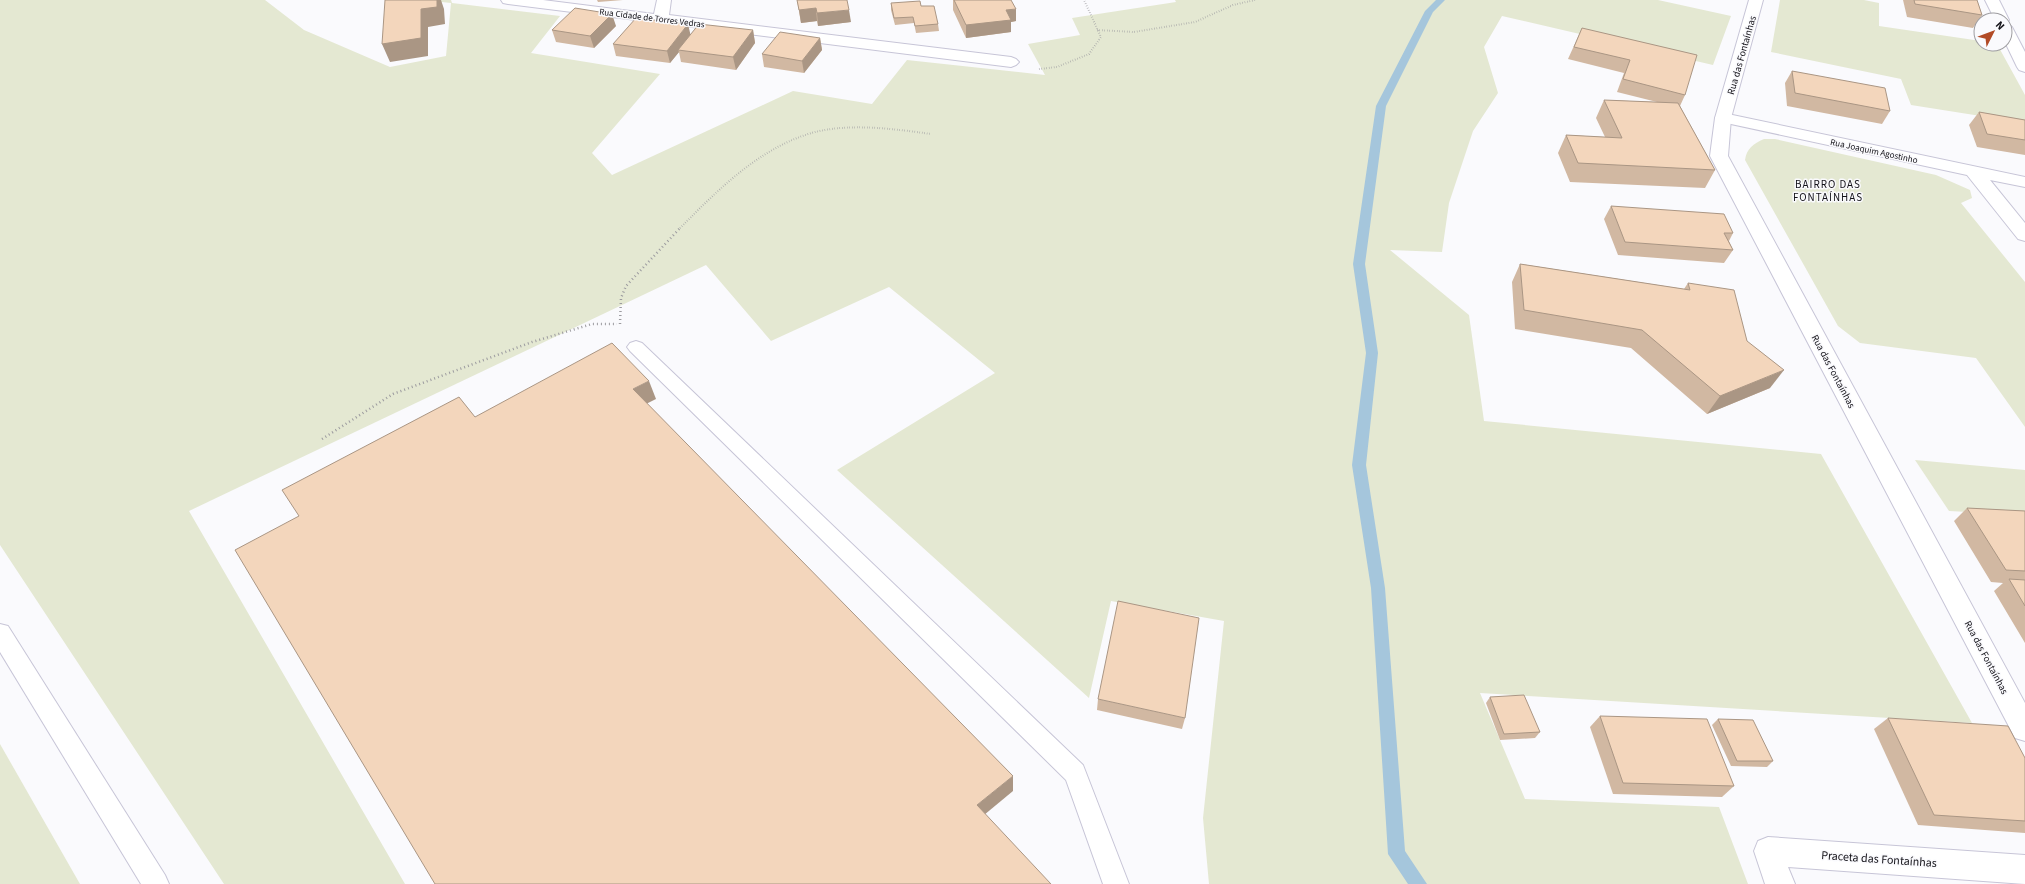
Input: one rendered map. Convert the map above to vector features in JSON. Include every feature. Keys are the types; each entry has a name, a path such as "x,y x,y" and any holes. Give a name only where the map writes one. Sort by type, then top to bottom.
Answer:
{"street":[{"name":"Rua Cidade de Torres Vedras","path":"508,0 1011,62"},
{"path":"661,19 664,0"},
{"name":"Rua das Fontaínhas","path":"1756,0 1722,118 1718,156 2025,729"},
{"path":"1992,0 1998,12"},
{"path":"2013,39 2020,50 2025,67"},
{"name":"Rua Joaquim Agostinho","path":"1722,118 2025,182"},
{"path":"1974,172 2025,235"},
{"name":"Praceta das Fontaínhas","path":"1780,884 1768,851 2025,870"}],"lane":[{"path":"636,347 1075,773 1116,884"},
{"path":"0,633 156,884"}],"path":[{"path":"1011,62 1034,69 1058,67 1089,54 1101,37 1084,0"},
{"path":"1097,30 1134,32 1195,22 1233,5 1255,0"},
{"path":"636,347 620,324 622,291 717,190 780,144 817,132 849,129 913,131 931,134"},
{"path":"322,439 393,394 532,342 592,324 620,324"}],"green space":[{"path":"0,0 265,0 304,30 390,67 446,56 451,3 423,0 451,0 452,3 560,16 531,53 660,74 592,153 612,175 793,91 872,104 907,60 1045,75 1028,44 1080,35 1072,18 1176,2 1175,0 1658,0 1731,16 1713,65 1502,16 1484,47 1498,93 1473,131 1449,203 1442,252 1390,250 1469,315 1484,421 1821,454 1972,723 1480,693 1525,799 1719,807 1748,884 1209,884 1203,818 1224,621 1111,601 1089,698 837,470 995,373 889,287 771,341 706,265 189,511 405,884 224,884 0,545"},
{"path":"1780,0 1864,0 1879,3 1879,26 1973,40 1973,52 2001,52 2025,95 2025,123 1911,105 1901,79 1771,52"},
{"path":"1764,139 1775,139 1936,175 1970,190 1972,198 1961,203 2025,282 2025,427 1976,358 1860,343 1838,326 1745,160 1747,152 1751,147"},
{"path":"1915,460 2025,470 2025,515 1949,511"},
{"path":"0,744 80,884 0,884"}],"building":[{"path":"385,0 437,0 437,7 421,9 421,38 382,44"},
{"path":"797,0 847,0 849,10 817,13 816,8 799,10"},
{"path":"954,0 1011,0 1016,9 1006,10 1011,20 966,25"},
{"path":"1914,0 1977,0 1981,12 1973,12 1973,14 1915,4"},
{"path":"920,1 921,6 934,6 938,24 915,26 913,17 894,18 891,3"},
{"path":"575,8 612,14 590,36 552,30"},
{"path":"636,18 688,24 667,51 613,44"},
{"path":"699,24 753,30 733,57 678,50"},
{"path":"1582,28 1697,55 1685,95 1623,79 1630,60 1574,47"},
{"path":"780,32 820,38 802,61 762,54"},
{"path":"1792,71 1885,88 1890,111 1795,93"},
{"path":"1604,100 1678,103 1715,170 1578,163 1566,135 1622,138"},
{"path":"1979,112 2025,120 2025,140 1987,134"},
{"path":"1611,206 1724,214 1733,233 1724,233 1733,250 1625,242"},
{"path":"1520,264 1690,290 1688,283 1734,290 1747,341 1784,370 1720,396 1642,330 1524,310"},
{"path":"612,343 649,381 633,389 1013,776 977,805 1051,884 435,884 235,550 299,516 282,490 459,397 475,417"},
{"path":"1967,508 2025,511 2025,571 2006,570"},
{"path":"2009,579 2025,580 2025,606"},
{"path":"1118,601 1199,618 1185,718 1098,699"},
{"path":"1524,695 1540,732 1504,734 1490,697"},
{"path":"1600,716 1707,719 1734,786 1623,783"},
{"path":"1888,718 2008,726 2025,758 2025,821 1934,815"},
{"path":"1718,719 1753,720 1773,761 1737,761"}],"waterway":[{"path":"1418,884 1397,854 1378,588 1359,465 1372,353 1359,264 1381,106 1429,11 1441,0"}],"district":[{"name":"BAIRRO DAS FONTAÍNHAS","path":"1828,190"}]}
